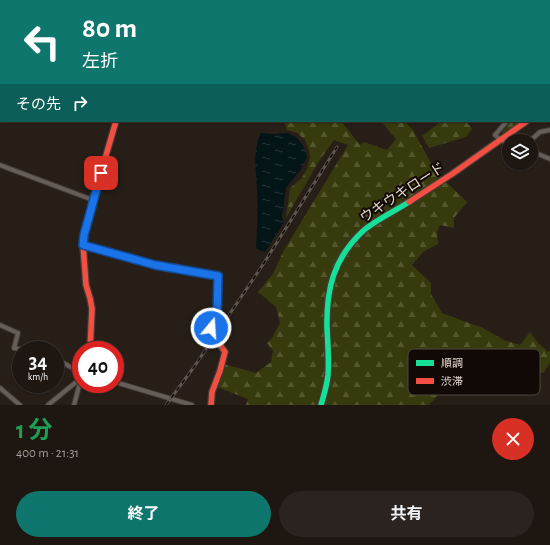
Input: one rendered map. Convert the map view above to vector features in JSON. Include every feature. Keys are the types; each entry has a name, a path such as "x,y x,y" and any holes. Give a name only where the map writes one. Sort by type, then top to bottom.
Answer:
{"street":[{"path":"90,341 92,309 86,285 83,245 84,235 116,122"},
{"path":"501,140 495,135 506,122"},
{"name":"ウキウキロード","path":"321,405 328,378 328,307 330,288 334,273 346,250 355,239 369,227 423,194 526,122"},
{"path":"538,134 540,132 550,130"},
{"path":"538,154 550,160"},
{"path":"0,165 93,200"},
{"path":"83,245 155,265 218,276 217,319 211,328 212,333 225,352 212,391 210,401 211,405"},
{"path":"0,325 18,334 16,341"},
{"path":"124,385 192,405"},
{"path":"48,405 72,386"},
{"path":"0,388 20,405"},
{"path":"74,405 77,393"}],"green space":[{"path":"284,122 342,122 360,145 364,142 387,150 396,139 382,122 405,122 413,130 432,165 442,178 467,202 454,218 454,228 440,225 437,232 438,244 424,251 412,265 431,283 431,294 442,313 483,328 504,340 520,345 530,332 539,344 548,352 550,351 550,363 544,372 540,373 540,349 408,349 408,395 438,395 429,405 246,405 248,399 217,387 224,364 256,373 271,362 273,351 267,343 272,338 280,323 276,307 258,292 273,274 284,250 348,145 334,140 319,161 286,218 290,188 301,179 307,169 310,157 305,140 297,133 287,130"},
{"path":"437,122 466,122 472,129 466,137 429,148 422,136 438,124"},
{"path":"510,122 521,122 506,134 503,134 502,132"}],"water":[{"path":"261,133 287,133 296,137 303,145 307,157 301,169 286,188 282,217 284,222 265,252 256,249 257,189 255,168 256,147"}],"railway":[{"path":"166,405 194,367 264,263 337,147"}],"traffic: fast":[{"path":"321,405 328,375 328,301 333,276 338,264 353,242 363,231 409,202"}],"traffic: jam":[{"path":"90,341 92,309 86,285 83,245 84,235 116,122"},
{"path":"409,202 452,174 526,122"},
{"path":"83,245 155,265 219,276 217,319 211,328 212,333 225,352 212,392 211,405"}],"route":[{"path":"101,173 84,235 83,245 155,265 218,276 217,319 211,328"}]}
